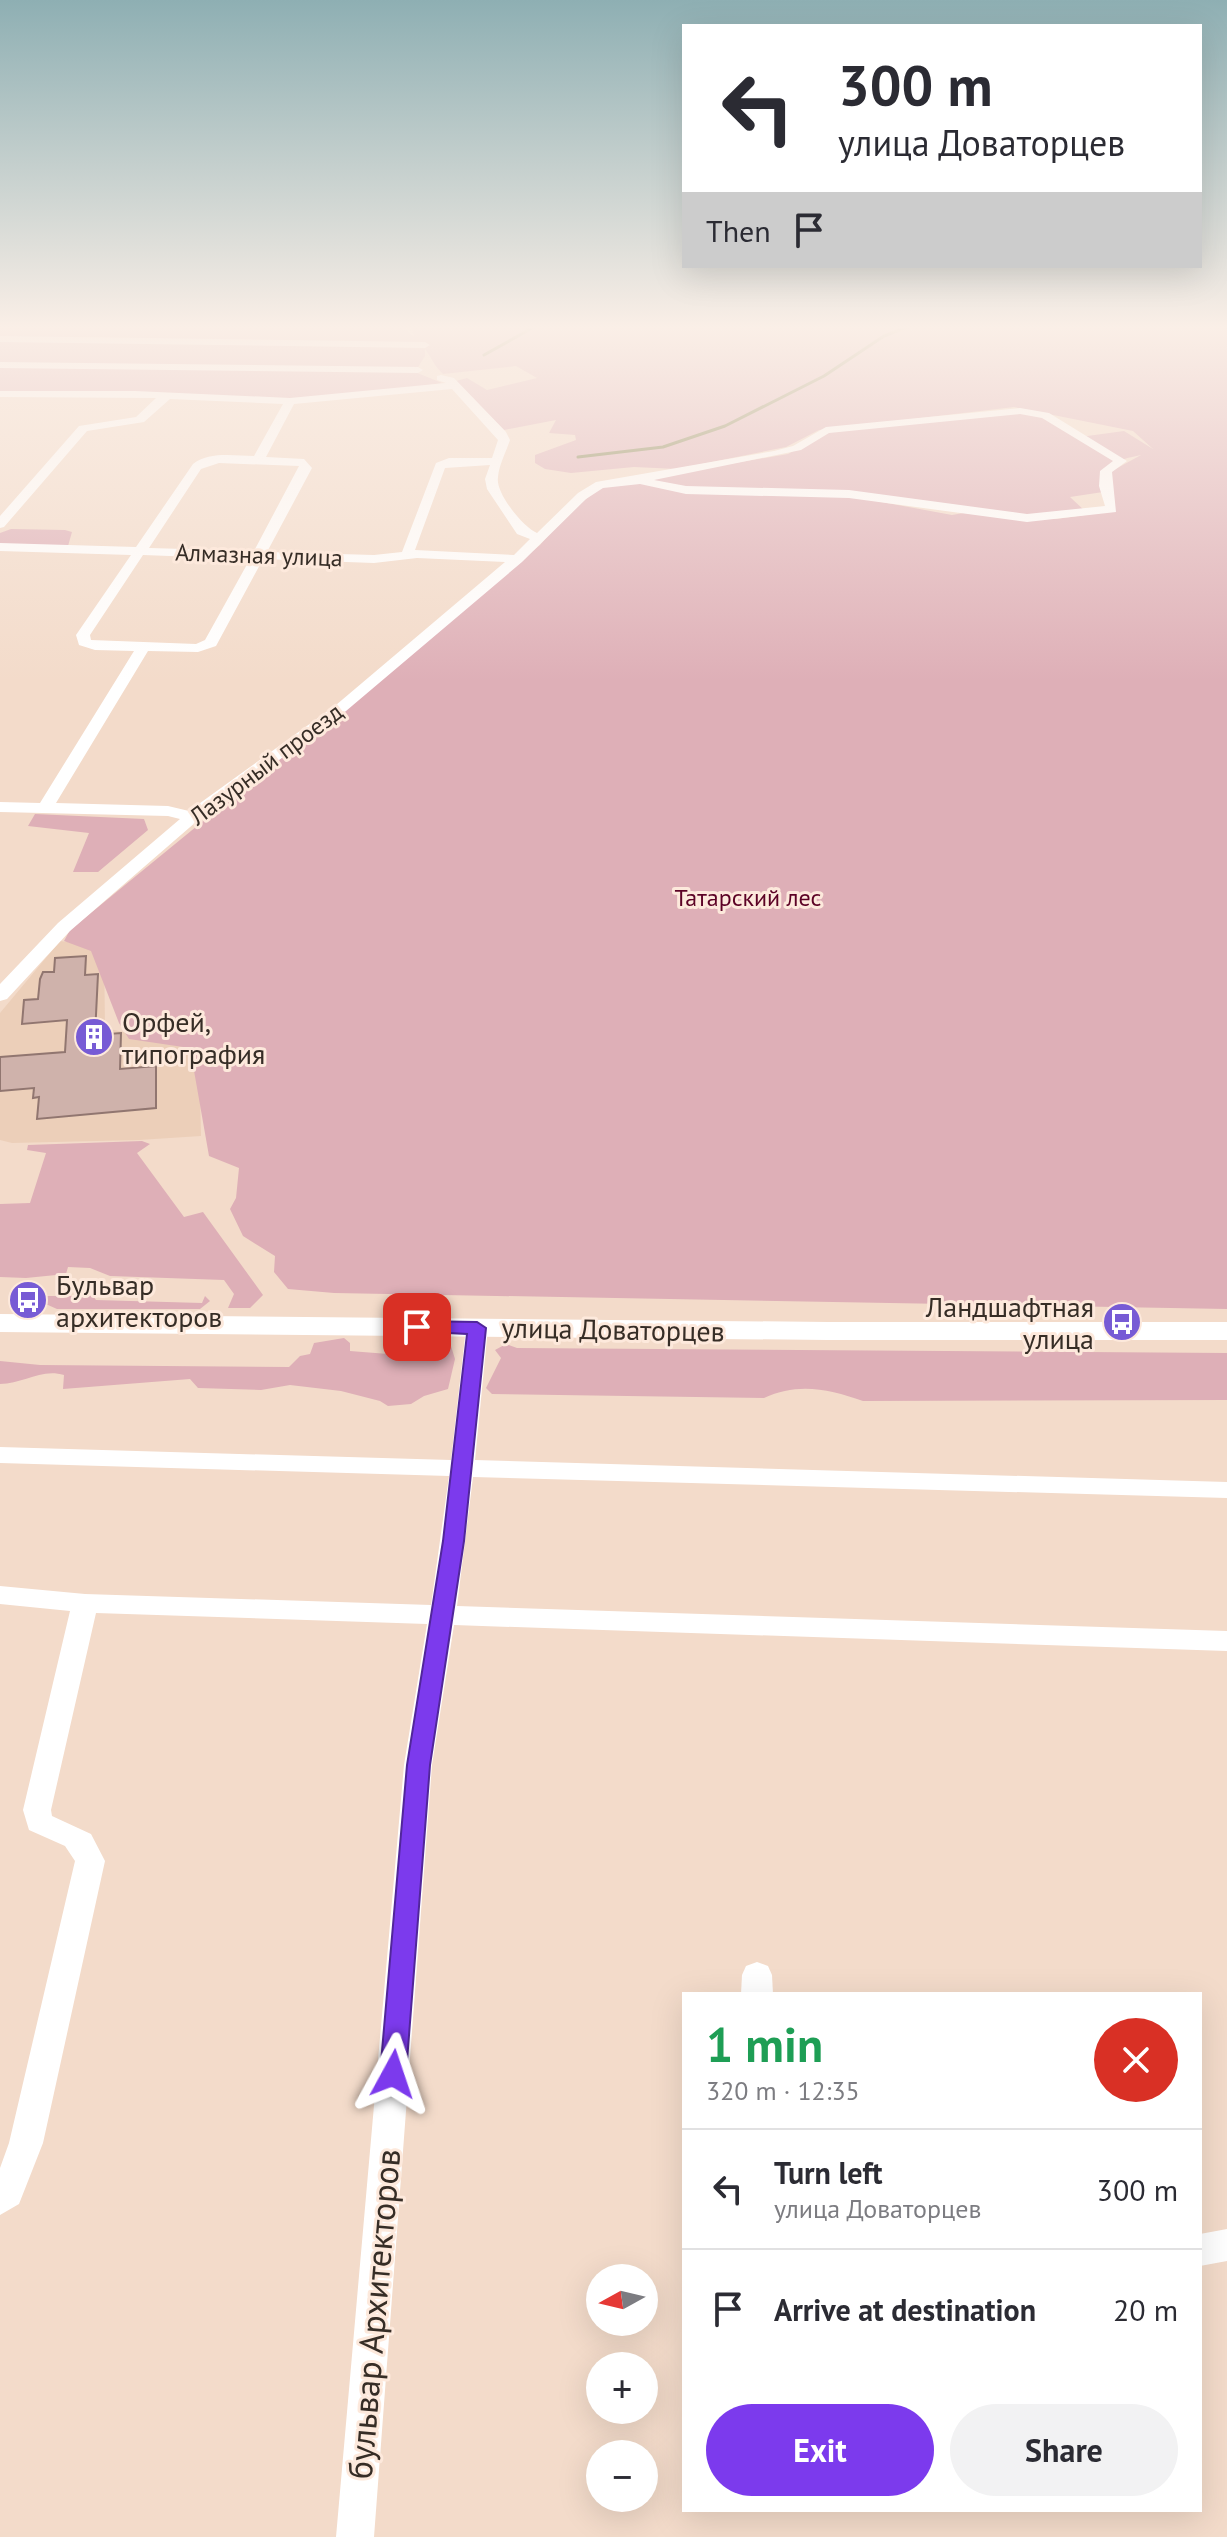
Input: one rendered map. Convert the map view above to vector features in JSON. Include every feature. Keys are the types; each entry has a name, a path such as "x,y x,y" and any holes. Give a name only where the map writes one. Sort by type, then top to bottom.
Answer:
{"main road":[{"name":"улица Доваторцев","path":"0,1323 1227,1331"}],"street":[{"path":"0,524 68,445"},
{"path":"258,460 266,445"},
{"path":"502,445 491,479 493,489 521,531 538,538"},
{"path":"640,480 660,473 774,454 801,445"},
{"path":"640,480 686,490 849,494 1027,518 1112,509 1105,486 1106,471 1121,461 1095,445"},
{"path":"258,460 304,463 306,468 211,643 198,648 95,646 82,639 203,462 258,460"},
{"path":"407,555 440,466 449,462 496,461"},
{"name":"Лазурный проезд","path":"3,988 64,927 192,817 341,708 517,559 582,496 600,485 640,480"},
{"name":"Алмазная улица","path":"0,547 389,559 407,555 517,559"},
{"path":"45,808 144,647"},
{"path":"0,807 168,811 192,817"},
{"name":"бульвар Архитекторов","path":"355,2537 418,1765 462,1467 477,1328"},
{"path":"2,1460 462,1467 1227,1490"},
{"path":"0,1595 85,1603 1227,1641"},
{"path":"0,2199 7,2193 26,2143 90,1861 86,1845 74,1834 49,1830 39,1822 37,1810 85,1603"},
{"path":"1202,2250 1227,2245"}],"shaded area":[{"path":"60,941 104,947 105,1028 199,1048 201,1136 12,1143 0,1140 0,1013"}],"green space":[{"name":"Татарский лес","path":"561,445 789,445 677,469 634,467 571,473 545,469 535,463 535,455"},
{"name":"Татарский лес","path":"803,445 1147,445 1153,449 1149,445 1227,445 1227,1309 334,1293 288,1289 274,1272 275,1256 243,1236 230,1209 236,1198 239,1168 209,1156 190,1048 129,1039 119,1023 91,951 64,941 70,930 540,545 564,517 597,490 611,484 639,483 682,490 773,496 849,496 952,515 969,512 993,514 971,508 844,492 765,493 687,488 655,481 652,477 788,454","holes":["1141,455 1112,471 1108,489 1114,511 1056,519 1039,517 1085,511 1070,497 1103,492 1108,469 1125,459"]},
{"path":"11,529 72,532 68,546 0,544 0,533"},
{"path":"35,814 144,819 148,830 98,872 73,872 89,833 28,826"},
{"path":"142,1141 150,1144 137,1153 184,1217 203,1212 263,1295 250,1308 228,1308 234,1294 224,1280 110,1276 90,1268 68,1267 66,1274 0,1277 0,1204 30,1203 46,1153 27,1150 28,1145"},
{"path":"33,1296 93,1296 96,1300 202,1303 205,1296 210,1301 200,1309 57,1309 48,1305 30,1305"},
{"path":"344,1338 350,1343 350,1351 388,1354 401,1349 393,1343 398,1339 435,1339 451,1346 455,1359 448,1389 424,1396 411,1404 388,1406 341,1391 290,1385 261,1390 198,1388 190,1379 63,1389 64,1375 48,1373 0,1384 0,1361 40,1365 289,1367 300,1356 310,1354 314,1343"},
{"path":"506,1344 517,1348 1227,1353 1227,1400 863,1401 814,1389 789,1390 764,1398 492,1394 486,1388 501,1358 495,1350"}],"building":[{"name":"Орфей, типография","path":"86,956 85,975 98,974 95,1035 121,1033 120,1069 156,1066 156,1108 37,1119 39,1097 33,1098 34,1088 0,1091 0,1057 65,1052 67,1020 22,1024 24,1000 38,999 40,979 43,972 54,972 55,958"}],"waterway":[{"path":"578,457 668,445"}],"place":[{"name":"Орфей, типография","path":"94,1037"},
{"name":"Бульвар архитекторов","path":"28,1300"},
{"name":"Ландшафтная улица","path":"1122,1322"}],"route":[{"path":"393,2074 418,1765 454,1541 477,1328 417,1327"}]}
